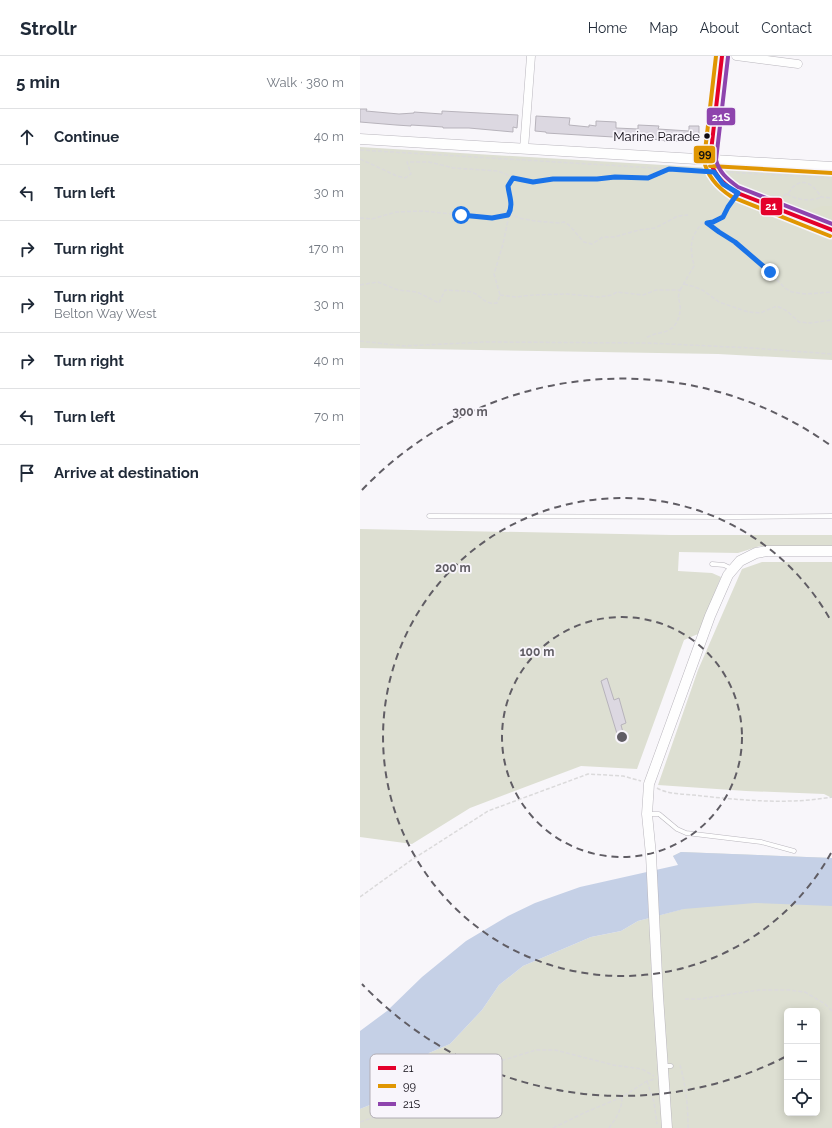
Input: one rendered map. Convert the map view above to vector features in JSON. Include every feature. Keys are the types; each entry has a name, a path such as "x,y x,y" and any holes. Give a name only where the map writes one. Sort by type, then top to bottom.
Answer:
{"street":[{"path":"524,149 531,56"},
{"path":"722,56 710,160 719,172 723,184 738,193 832,230"},
{"path":"736,56 798,64"},
{"path":"360,140 832,167"},
{"path":"667,1128 667,1066 647,814 649,784 710,616 728,575 740,561 756,553 767,551 832,551"}],"lane":[{"path":"429,516 738,518 832,516"},
{"path":"712,564 724,566 732,570"},
{"path":"647,814 659,814 677,829 686,832 761,842 794,851"}],"path":[{"path":"360,150 832,178"},
{"path":"360,159 397,176 405,178 411,174 407,162 429,162 454,168 498,172 513,178 533,182 559,179 597,179 615,177 648,178 669,169"},
{"path":"719,172 725,176"},
{"path":"804,176 804,183"},
{"path":"360,285 378,282 398,290 417,292 439,303 445,290 472,292 485,302 493,304 497,303 500,295 494,274 503,244 511,203 508,186 513,178"},
{"path":"766,195 779,196 787,194 795,186 809,183 815,187 821,197"},
{"path":"645,339 650,335 665,332 673,328 677,322 680,306 677,298 694,266 690,248 692,239 702,223 713,222 723,217 738,193"},
{"path":"787,194 792,198 803,200 821,197 832,198"},
{"path":"360,218 372,219 396,212 423,211 492,218 509,214 519,218 536,221 564,222 570,225 584,242 592,244 603,237 614,237 639,230 655,228 678,216 688,215"},
{"path":"707,223 735,242 770,272 785,288 792,292 806,294 832,292"},
{"path":"684,284 704,291 719,302 748,312 760,313 777,306 788,311 799,322 810,323 832,320"},
{"path":"500,295 516,297 567,294 600,297 612,295 617,292 643,295 656,290 680,290"},
{"path":"360,341 404,346 486,342 648,343 752,348 832,354"},
{"path":"360,897 410,861 488,811 588,774 623,776 649,784 662,791 717,798 794,801 832,798"},
{"path":"685,999 699,999 758,990 789,990 805,992 826,1004 832,1011"},
{"path":"502,1061 536,1050 555,1050 613,1065 642,1069 658,1079 647,1081 622,1097 553,1128"},
{"path":"680,1065 684,1077 688,1104 688,1128"},
{"path":"647,1081 654,1102 658,1128"},
{"path":"609,1128 617,1118 622,1104 622,1097"},
{"path":"360,1122 372,1118"}],"shaded area":[{"path":"360,147 832,175 832,360 718,354 360,348"},
{"path":"360,529 671,535 832,535 832,546 760,546 738,553 679,552 678,571 712,573 721,577 698,634 684,640 637,769 581,766 470,808 412,844 360,837"},
{"path":"762,562 832,562 832,798 824,794 746,791 658,785 698,670 742,569"},
{"path":"681,852 832,858 832,1128 360,1128 360,1109 370,1105 370,1118 502,1118 502,1054 429,1053 450,1044 482,1010 499,985 523,966 591,937 621,931 638,921 683,909 679,865 673,856"}],"green space":[{"path":"822,206 832,206 832,219 810,210"}],"water":[{"path":"681,852 832,858 832,906 755,903 684,909 638,921 621,931 591,937 523,966 499,985 482,1010 450,1044 429,1054 370,1054 370,1105 360,1109 360,1031 387,1011 422,977 466,941 508,916 535,903 580,887 678,865 673,856"}],"building":[{"path":"360,109 367,109 366,111 399,114 414,112 442,114 442,111 518,115 517,128 513,127 513,132 360,122"},
{"path":"536,116 570,118 569,125 589,127 589,125 596,126 596,121 616,122 616,128 638,129 638,125 659,126 658,129 689,131 689,126 699,126 699,141 664,141 546,133 535,131"},
{"path":"607,678 614,700 619,698 626,723 621,725 624,736 618,737 601,681"}],"transit line":[{"name":"99","path":"716,56 704,160 710,177 722,190 732,197 830,236"},
{"name":"21","path":"722,56 710,160 717,174 723,182 735,192 832,230"},
{"name":"21S","path":"728,57 716,160 721,172 738,187 832,224"},
{"name":"99","path":"710,166 832,173"}],"place":[{"name":"Marine Parade","path":"707,136"}],"route":[{"path":"461,215 492,218 508,215 511,210 508,186 513,178 533,182 577,178 648,178 669,169 714,172 723,184 738,193 723,217 707,223 735,242 770,272"}]}
